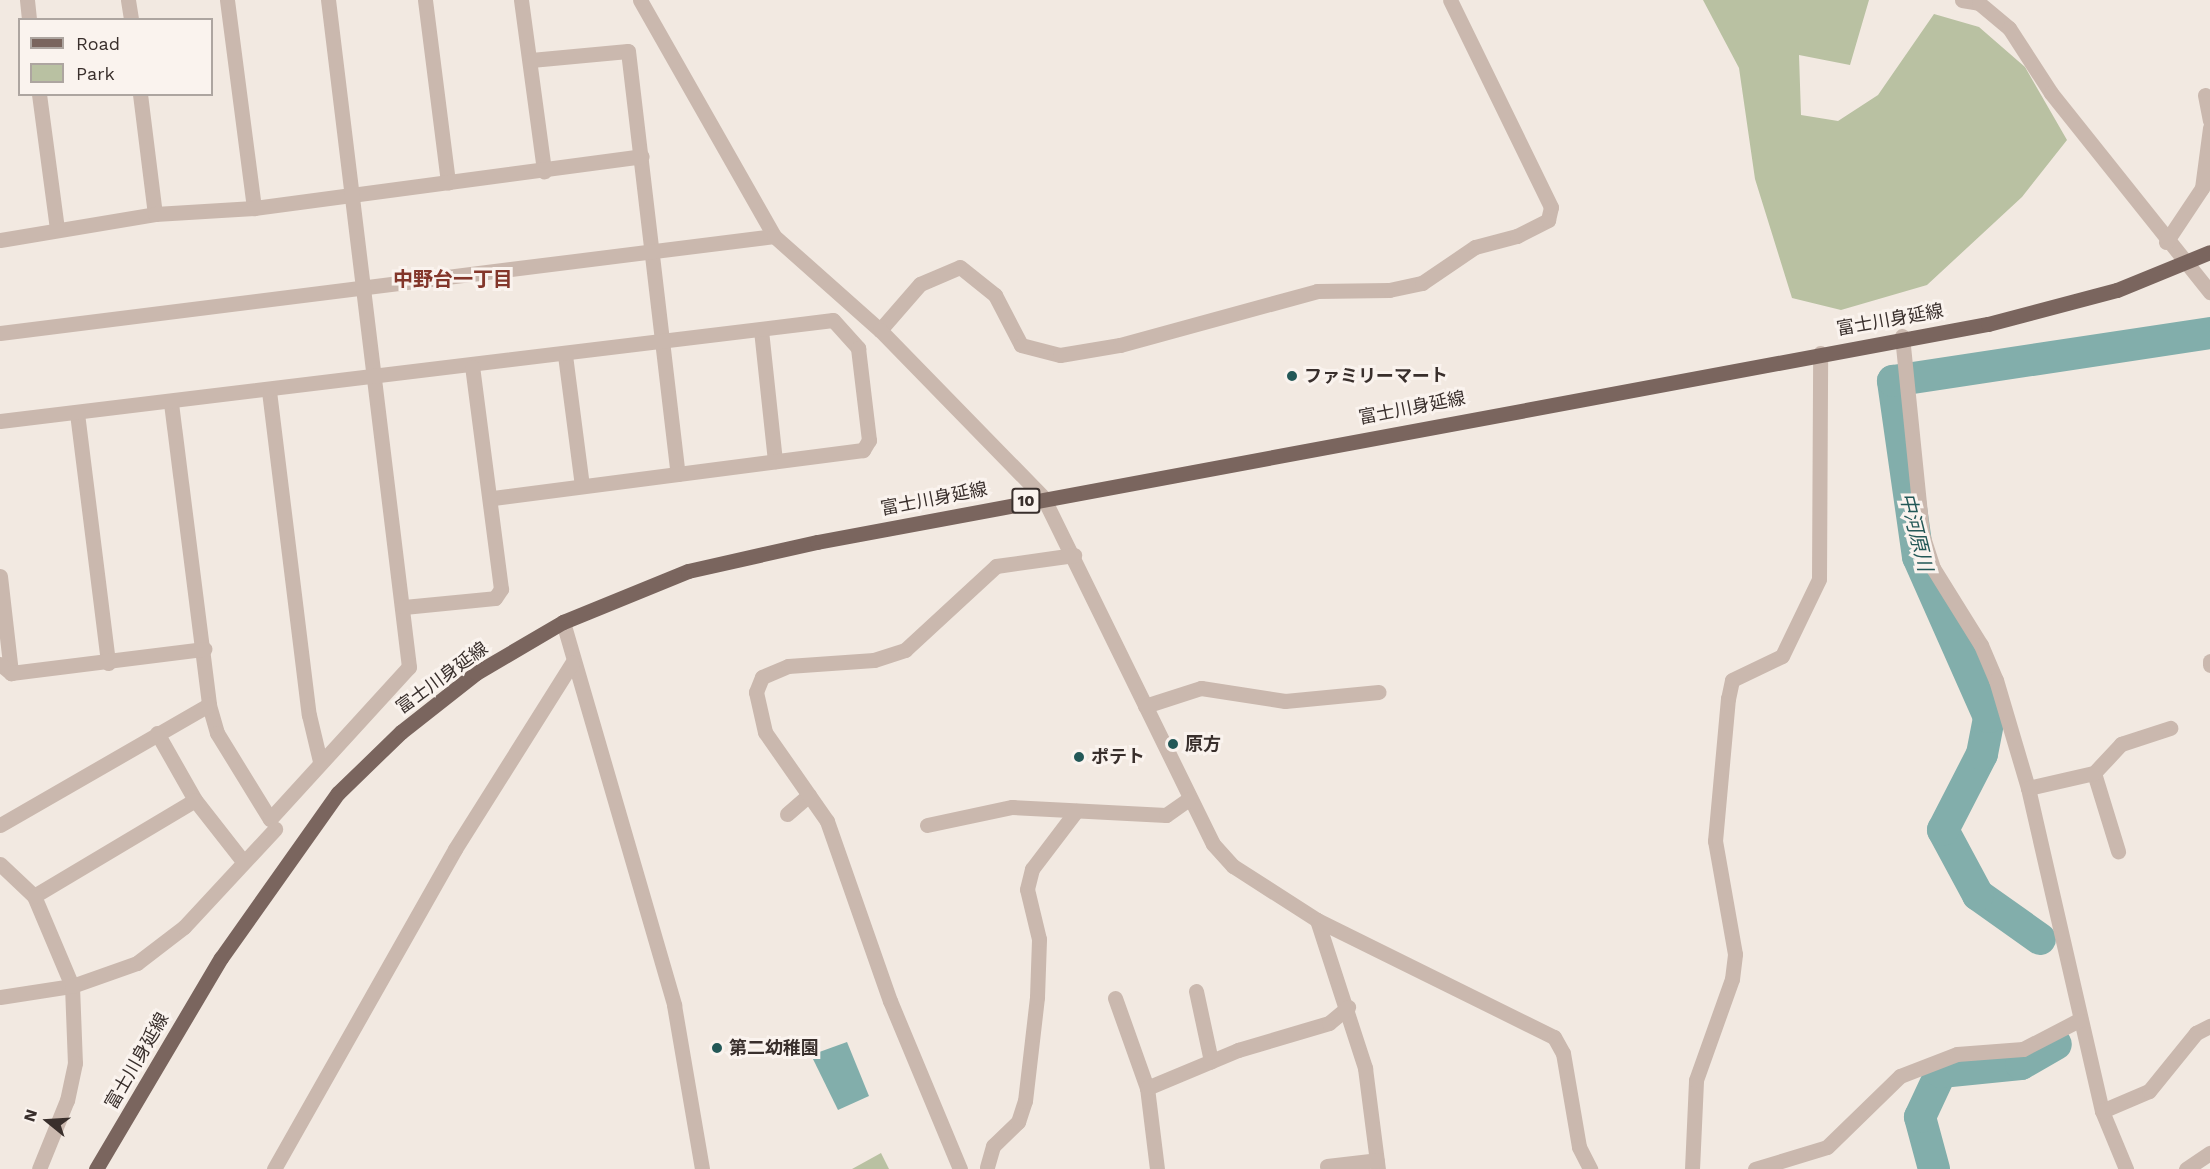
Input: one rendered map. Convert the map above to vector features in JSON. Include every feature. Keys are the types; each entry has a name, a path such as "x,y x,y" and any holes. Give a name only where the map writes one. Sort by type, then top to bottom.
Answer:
{"main road":[{"name":"富士川身延線","path":"96,1169 221,958 338,793 401,732 476,673 563,622 688,571 1043,497 1902,336 1989,324 2117,290 2184,266 2210,252"}],"street":[{"path":"27,0 29,18"},
{"path":"128,0 131,18"},
{"path":"227,0 254,208"},
{"path":"171,403 205,649 209,705 218,733 270,819 320,761 409,667 404,607 372,378 328,0"},
{"path":"425,0 448,183"},
{"path":"521,0 531,60 544,171"},
{"path":"640,0 774,236 880,330 1043,497 1074,555 1189,799 1213,844 1233,866 1317,920 1554,1037 1563,1053 1579,1147 1590,1169"},
{"path":"880,330 920,284 960,267 995,295 1021,345 1060,355 1090,350 1317,291 1389,290 1422,283 1475,247 1517,236 1548,220 1551,207 1450,0"},
{"path":"1962,0 1979,3 2009,28 2051,93 2184,266 2210,292"},
{"path":"531,60 628,51 678,474"},
{"path":"2205,95 2210,121"},
{"path":"39,96 57,230"},
{"path":"140,96 155,214"},
{"path":"2166,242 2202,188 2210,128"},
{"path":"0,240 155,214 254,208 352,193 544,171 642,156"},
{"path":"0,333 653,248 774,236"},
{"path":"0,422 472,367 833,320 858,348 869,440 863,450 491,498"},
{"path":"761,330 775,461"},
{"path":"1902,336 1910,387 1922,534 1933,568 1981,645 2028,788 2079,1020 2102,1111 2126,1169"},
{"path":"1692,1169 1696,1080 1732,979 1735,954 1715,841 1728,699 1732,680 1782,656 1819,579 1820,353"},
{"path":"566,355 582,486"},
{"path":"404,607 495,598 501,589 491,498 472,367"},
{"path":"269,391 309,715 320,761"},
{"path":"77,413 108,663"},
{"path":"960,1169 890,1001 827,821 765,732 756,692 762,677 788,666 874,660 905,650 996,566 1074,555"},
{"path":"0,576 5,669 108,663 205,649"},
{"path":"563,622 572,663 674,1005 702,1169"},
{"path":"274,1169 455,849 572,663"},
{"path":"1145,706 1201,688 1285,701 1379,692"},
{"path":"0,825 209,705"},
{"path":"2028,788 2094,773 2121,744 2170,728"},
{"path":"157,733 195,800 242,860"},
{"path":"2094,773 2118,850"},
{"path":"787,814 808,795"},
{"path":"927,825 1012,807 1166,815 1189,799"},
{"path":"34,896 195,800"},
{"path":"987,1167 993,1146 1018,1122 1025,1101 1037,997 1038,939 1027,889 1032,869 1076,811"},
{"path":"0,997 72,986 137,963 184,927 242,860 275,829"},
{"path":"0,864 34,896 72,986 75,1063 67,1100 39,1169"},
{"path":"1317,920 1348,1007 1365,1068 1377,1165 1327,1166"},
{"path":"1196,991 1211,1061"},
{"path":"1115,998 1147,1088 1157,1169"},
{"path":"1147,1088 1211,1061 1329,1023 1348,1007"},
{"path":"1755,1169 1827,1147 1900,1076 1957,1054 2023,1049 2079,1020"},
{"path":"2102,1111 2149,1091 2196,1033 2210,1026"},
{"path":"2186,1169 2210,1153"}],"green space":[{"path":"1703,0 1869,0 1850,65 1799,55 1801,115 1838,121 1878,95 1934,14 1979,27 2025,67 2067,140 2022,197 1927,285 1841,310 1792,298 1755,179 1739,68"},
{"path":"881,1153 889,1169 852,1169"}],"water":[{"path":"847,1042 869,1096 838,1110 811,1055"}],"waterway":[{"name":"中河原川","path":"2040,939 1978,895 1943,830 1982,754 1989,717 1918,557 1893,381 2210,333"},
{"name":"中河原川","path":"1934,1169 1920,1117 1941,1072 2021,1064 2056,1044"}],"place":[{"name":"ファミリーマート","path":"1292,376"},
{"name":"原方","path":"1173,744"},
{"name":"ポテト","path":"1079,757"},
{"name":"第二幼稚園","path":"717,1048"}],"district":[{"name":"中野台一丁目","path":"453,279"}]}
